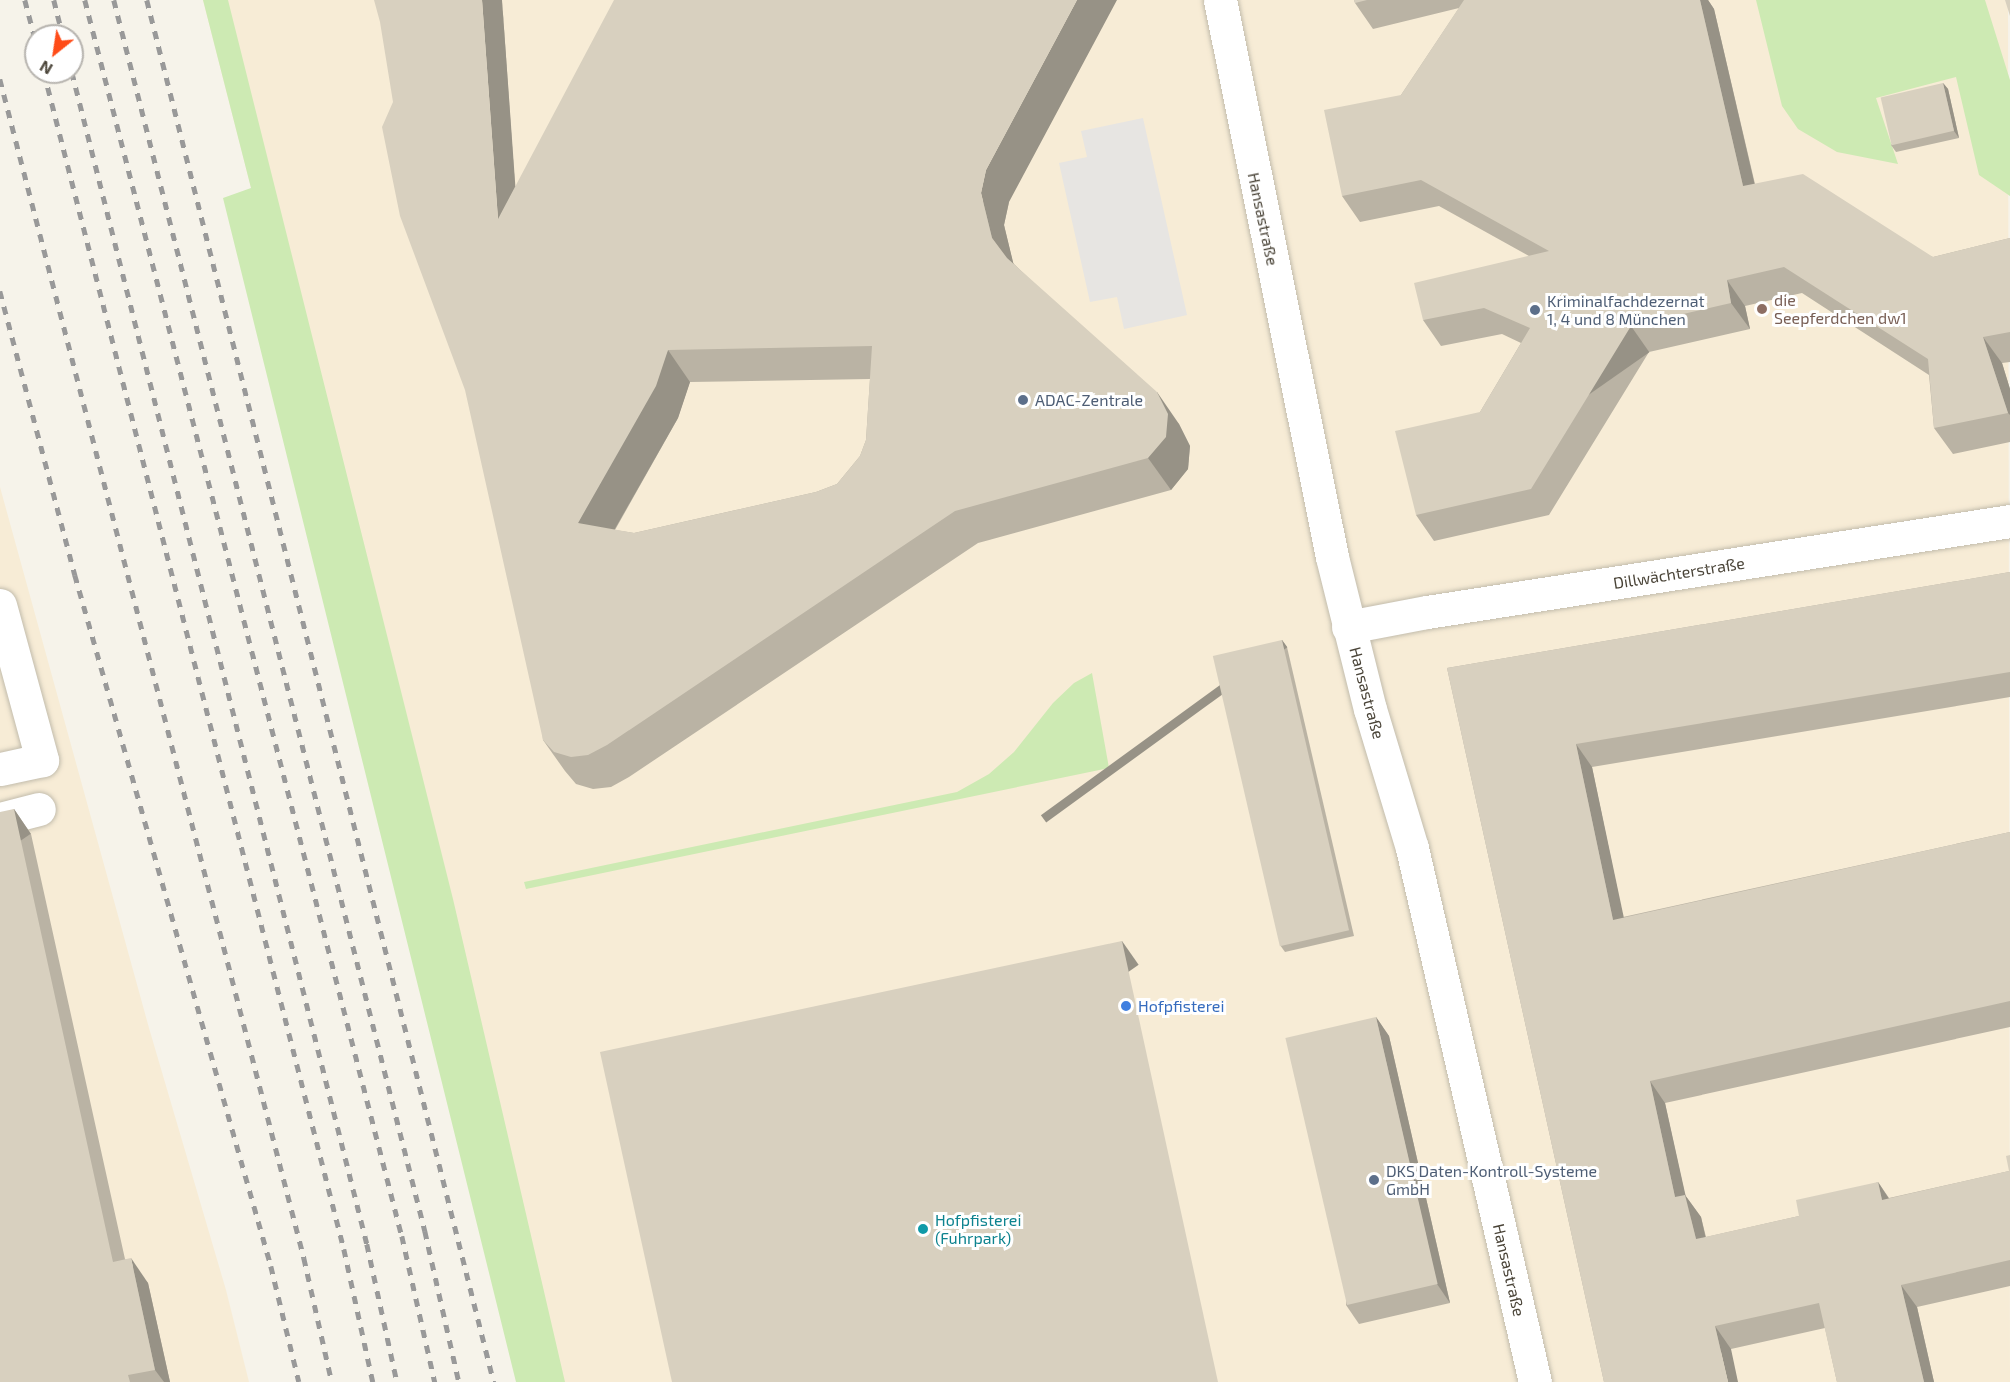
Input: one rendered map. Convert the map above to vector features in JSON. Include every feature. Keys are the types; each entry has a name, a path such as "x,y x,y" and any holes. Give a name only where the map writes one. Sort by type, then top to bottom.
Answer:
{"street":[{"name":"Hansastraße","path":"1220,0 1348,627 1412,848 1535,1382"},
{"name":"Dillwächterstraße","path":"1348,627 1437,610 2010,521"},
{"path":"0,605 42,760 0,769"},
{"path":"0,819 39,809"}],"shaded area":[{"path":"203,0 2008,0 2010,1382 557,1382"},
{"path":"1143,118 1187,315 1124,329 1117,297 1090,302 1059,163 1087,157 1081,131"},
{"path":"0,487 149,1028 226,1290 249,1382 0,1382"}],"green space":[{"path":"203,0 228,0 453,899 565,1382 516,1382 223,198 251,188"},
{"path":"1756,0 1985,0 2010,80 2010,196 1979,175 1956,77 1876,98 1898,164 1837,152 1798,129 1782,106"},
{"path":"1092,673 1109,768 526,889 524,882 957,792 989,774 1014,752 1053,703 1074,683"}],"building":[{"name":"ADAC-Zentrale","path":"374,0 482,0 498,219 614,0 1077,0 986,170 981,193 992,238 1007,258 1157,392 1168,414 1166,437 1148,458 955,511 607,745 588,755 571,757 554,752 543,740 465,390 400,216 382,127 393,102 380,22","holes":["872,346 866,440 860,456 837,484 816,492 634,533 578,523 656,386 668,350"]},
{"path":"1464,0 1700,0 1743,186 1803,174 1933,257 2010,238 2010,332 1983,337 2008,413 1934,428 1928,359 1784,267 1727,280 1731,303 1631,326 1531,489 1416,515 1395,431 1480,412 1530,328 1484,308 1423,320 1414,283 1549,251 1421,180 1342,196 1324,110 1401,95"},
{"path":"2005,0 2010,0 2010,16"},
{"path":"1943,83 1954,131 1892,145 1881,97"},
{"path":"2010,572 2010,672 1576,744 1613,920 2010,832 2010,1001 1650,1081 1675,1197 1685,1195 1696,1239 1799,1216 1796,1200 1878,1182 1882,1200 2009,1171 2006,1156 2010,1155 2010,1260 1901,1285 1924,1382 1837,1382 1819,1303 1715,1326 1728,1382 1604,1382 1447,668"},
{"path":"1282,640 1349,930 1280,946 1213,656"},
{"path":"14,809 113,1262 131,1258 155,1370 128,1375 130,1382 0,1382 0,812"},
{"name":"Hofpfisterei (Fuhrpark)","path":"1122,941 1218,1382 672,1382 600,1052"},
{"name":"DKS Daten-Kontroll-Systeme GmbH","path":"1376,1017 1438,1284 1347,1305 1285,1038"}],"railway":[{"path":"25,0 31,24"},
{"path":"54,0 60,24"},
{"path":"85,0 402,1236 435,1382"},
{"path":"114,0 425,1231 459,1382"},
{"path":"147,0 494,1382"},
{"path":"0,79 304,1258 332,1382"},
{"path":"47,84 344,1249 373,1382"},
{"path":"75,84 367,1244 397,1382"},
{"path":"0,291 75,575 271,1266 299,1382"}],"place":[{"name":"die Seepferdchen dw1","path":"1762,309"},
{"name":"Kriminalfachdezernat 1, 4 und 8 München","path":"1535,310"},
{"name":"ADAC-Zentrale","path":"1023,400"},
{"name":"Hofpfisterei","path":"1126,1006"},
{"name":"DKS Daten-Kontroll-Systeme GmbH","path":"1374,1180"},
{"name":"Hofpfisterei (Fuhrpark)","path":"923,1229"}]}
